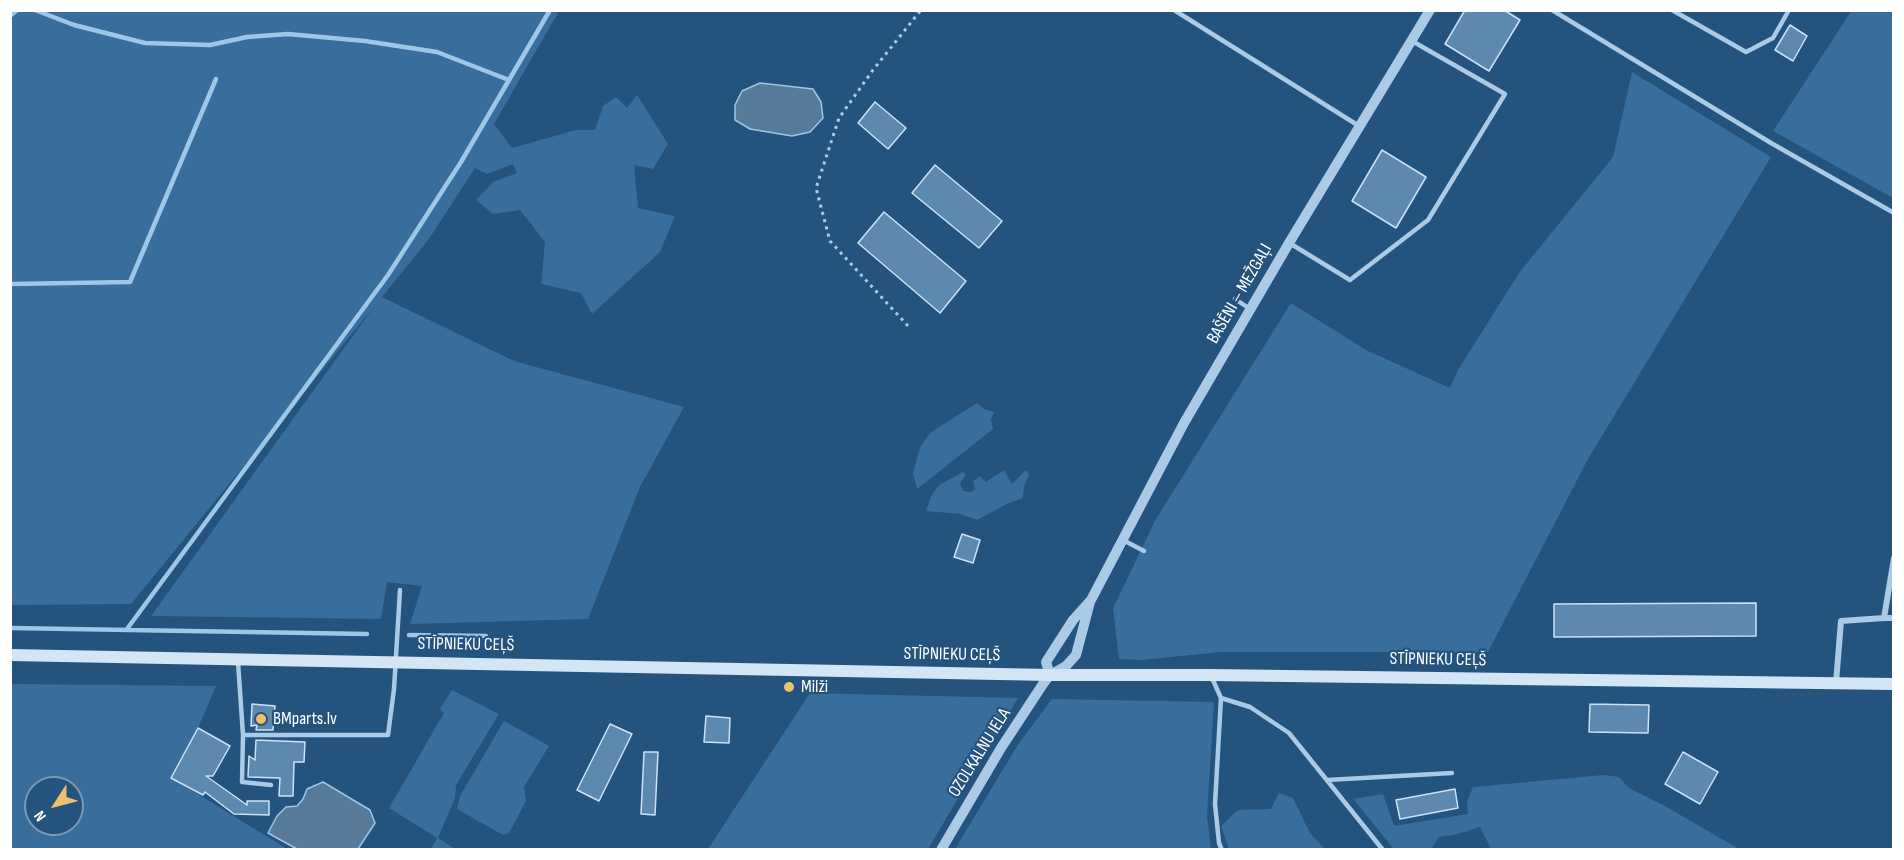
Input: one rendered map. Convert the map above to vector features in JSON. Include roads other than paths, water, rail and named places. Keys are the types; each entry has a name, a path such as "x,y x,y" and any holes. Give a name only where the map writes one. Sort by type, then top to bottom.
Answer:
{"main road":[{"name":"STĪPNIEKU CEĻŠ","path":"10,655 1050,675 1893,684"}],"street":[{"name":"BAŠĒNI – MEŽGAĻI","path":"1091,600 1073,620 1046,662 1050,675 1066,666 1076,655 1091,600 1184,423 1289,243 1430,10"},
{"path":"1884,618 1893,558"},
{"path":"1836,683 1841,621 1893,618"},
{"name":"OZOLKALNU IELA","path":"941,849 1001,748 1050,675"}],"lane":[{"path":"1552,10 1771,143 1893,213"},
{"path":"1672,10 1746,52 1773,38 1789,10"},
{"path":"1176,11 1359,126"},
{"path":"1289,243 1350,280 1428,220 1505,94 1412,41"},
{"path":"1235,299 1251,309"},
{"path":"1123,540 1144,552"},
{"path":"243,735 388,735 396,662 400,590"},
{"path":"238,659 243,735 242,782 271,785"},
{"path":"1211,675 1221,698 1215,804 1219,843 1222,849"},
{"path":"1221,698 1250,707 1289,733 1383,849"},
{"path":"1327,780 1452,773"}],"waterway":[{"path":"10,16 17,10"},
{"path":"35,10 74,25 145,43 210,45 247,37 288,34 365,41 437,52 509,80"},
{"path":"127,629 388,275 461,162 550,10"},
{"path":"10,284 130,282 216,79"},
{"path":"10,628 367,634"},
{"path":"409,635 486,636"}],"place":[{"name":"Milži","path":"789,687"},
{"name":"BMparts.lv","path":"261,719"}]}
